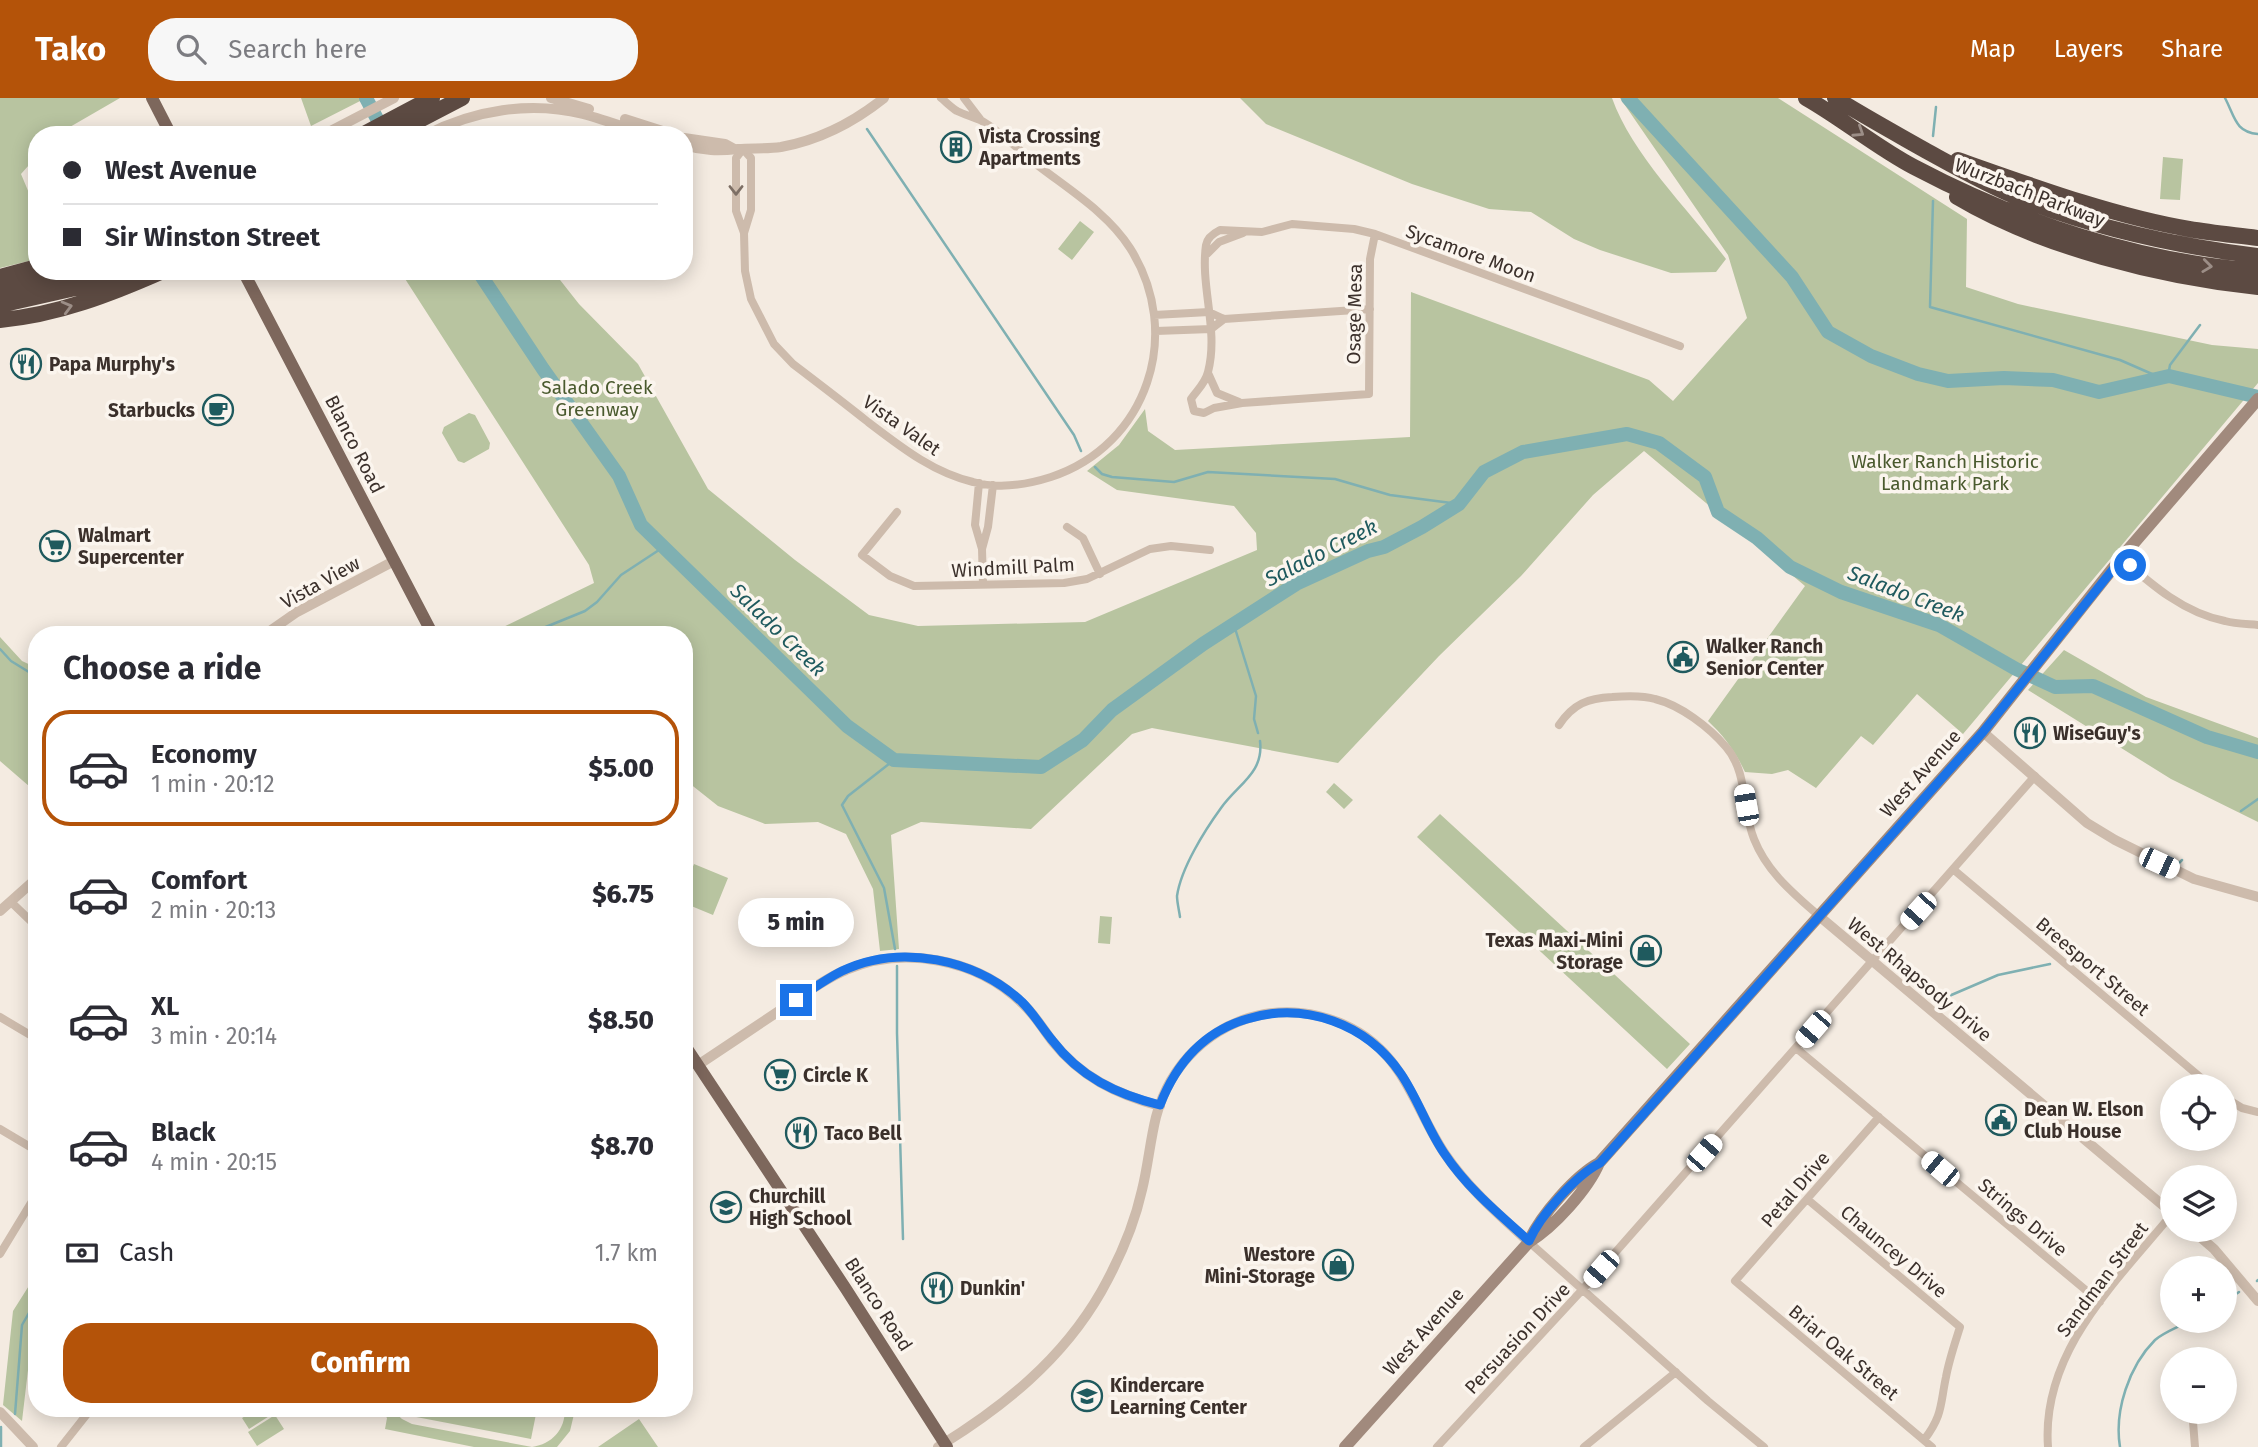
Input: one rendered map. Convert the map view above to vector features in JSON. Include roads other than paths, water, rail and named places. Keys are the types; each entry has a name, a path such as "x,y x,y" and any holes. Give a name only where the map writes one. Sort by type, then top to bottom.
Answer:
{"highway":[{"path":"379,126 432,98"},
{"path":"408,126 462,98"},
{"name":"Wurzbach Parkway","path":"1806,98 1912,166 1974,195 2072,234 2143,254 2192,264 2258,271"},
{"name":"Wurzbach Parkway","path":"1835,98 1895,135 2019,198 2115,230 2217,251 2258,256"},
{"path":"1920,147 2034,187 2128,214 2188,229 2258,237"},
{"path":"1912,166 1984,213 2033,234 2142,266 2198,279 2258,287"},
{"path":"0,276 28,269"},
{"path":"0,293 49,280"},
{"path":"0,305 100,280"},
{"path":"0,320 44,313 90,301 141,280"}],"main road":[{"path":"152,98 167,126"},
{"name":"Blanco Road","path":"250,280 428,626"},
{"name":"West Avenue","path":"1345,1447 1529,1241 1536,1226 1587,1170 1600,1163 1983,732 2122,558 2258,399"},
{"name":"Blanco Road","path":"693,1058 943,1446"}],"street":[{"path":"340,126 394,98"},
{"path":"551,98 645,126"},
{"path":"693,147 724,152 779,147 820,136 853,120 884,98"},
{"name":"Vista Valet","path":"941,98 957,111 982,121"},
{"name":"Vista Valet","path":"744,233 736,211 736,158 740,149 751,158 751,210 744,233 745,271 751,299 774,344 793,364 911,454 939,471 993,485 1028,483 1058,475 1087,460 1122,429 1142,396 1153,359 1156,331 1154,314 1141,270 1122,236 1099,213 982,121 964,98"},
{"path":"446,126 477,114 498,110 543,109 580,113 621,126"},
{"path":"693,139 740,149"},
{"name":"Sycamore Moon","path":"1209,312 1205,269 1207,254 1219,243 1245,232 1292,224 1354,229 1375,234 1680,346"},
{"name":"Osage Mesa","path":"1242,403 1369,394 1370,259 1375,234"},
{"path":"1154,314 1209,312 1224,319 1370,309"},
{"path":"1209,312 1211,329 1208,373 1203,385 1191,400 1195,411 1204,413 1214,408 1242,403"},
{"path":"1180,313 1181,330"},
{"path":"1156,331 1211,329 1224,319"},
{"path":"1208,373 1217,393 1242,403"},
{"path":"979,483 975,531 982,549"},
{"path":"983,584 982,549 990,515 993,485"},
{"name":"Windmill Palm","path":"897,512 862,555 890,576 914,586 1064,583 1100,574 1150,549 1160,547 1210,550"},
{"path":"976,513 990,515"},
{"path":"1067,527 1083,538 1100,574"},
{"path":"2122,558 2170,598 2195,612 2225,621 2258,625"},
{"name":"Vista View","path":"278,626 320,599 394,561"},
{"name":"West Rhapsody Drive","path":"1559,725 1575,706 1592,698 1632,696 1655,699 1667,704 1709,730 1727,747 1734,758 1749,825 1774,874 1872,962 2160,1204"},
{"path":"1983,732 2088,823 2115,840 2194,879 2258,897"},
{"name":"Persuasion Drive","path":"1437,1447 1583,1290 2035,776"},
{"name":"Breesport Street","path":"1954,870 2197,1074"},
{"path":"0,911 28,886"},
{"path":"11,902 28,918"},
{"path":"698,1065 842,971 878,960 910,957 947,962 995,982 1023,1004 1066,1058 1089,1077 1118,1093 1160,1105"},
{"path":"943,1446 1000,1406 1035,1376 1075,1332 1094,1304 1118,1261 1134,1221 1160,1105 1184,1060 1204,1041 1228,1026 1255,1016 1283,1012 1308,1014 1339,1022 1364,1035 1390,1059 1403,1076 1445,1155 1487,1203 1764,1447"},
{"path":"0,1017 28,1034"},
{"name":"Strings Drive","path":"1796,1048 2100,1302"},
{"path":"2237,1105 2258,1112"},
{"name":"Petal Drive","path":"1735,1281 1879,1117"},
{"path":"0,1129 28,1146"},
{"name":"Chauncey Drive","path":"1807,1199 1961,1327 1945,1378 1941,1412 1924,1440"},
{"path":"0,1254 3,1243 28,1206"},
{"name":"Sandman Street","path":"2048,1447 2049,1413 2058,1373 2071,1345 2100,1302 2160,1229"},
{"path":"2206,1242 2258,1301"},
{"name":"Briar Oak Street","path":"1735,1281 1932,1447"},
{"path":"1584,1447 1676,1372"},
{"path":"0,1412 33,1447"},
{"path":"61,1447 85,1417"},
{"path":"2193,1424 2195,1447"},
{"path":"1748,1447 1755,1439"}],"waterway":[{"name":"Salado Creek","path":"366,98 381,126"},
{"path":"1628,98 1792,277 1828,332 1871,356 1918,374 1948,381 2004,378 2053,380 2099,392 2169,376 2258,397"},
{"path":"2225,98 2240,127 2258,134"},
{"path":"1933,136 1936,107"},
{"path":"867,129 1074,435 1081,451"},
{"path":"1933,201 1930,307 2120,360 2159,377"},
{"name":"Salado Creek","path":"484,280 619,476 641,525 847,726 894,760 1041,767 1083,740 1112,710 1203,644 1296,584 1368,551 1384,547 1459,504 1484,472 1523,452 1627,434 1659,443 1705,477 1718,512 1757,538 1790,567 1841,592 1939,625 2016,669 2055,687 2093,686 2207,737 2258,752"},
{"path":"2168,376 2170,365 2200,325"},
{"path":"1095,467 1102,474 1112,477 1174,482 1208,472 1335,479 1390,495 1459,504"},
{"path":"548,626 585,611 597,602 621,575 662,548"},
{"path":"1234,625 1256,696 1254,719 1258,733"},
{"path":"0,649 11,661 28,671"},
{"path":"1180,917 1177,896 1188,862 1221,808 1254,770 1258,762 1260,741"},
{"path":"894,760 848,796 842,805 884,888 895,949"},
{"path":"2241,811 2258,799"},
{"path":"2179,863 2182,860"},
{"path":"1935,1002 1998,975 2050,964"},
{"path":"897,966 903,1239"},
{"path":"15,1414 22,1325 28,1315"},
{"path":"2120,1447 2119,1419 2131,1376 2146,1351 2166,1333"},
{"path":"1,1427 1,1447"}],"place":[{"name":"Vista Crossing Apartments","path":"956,147"},
{"name":"Papa Murphy's","path":"26,364"},
{"name":"Starbucks","path":"218,410"},
{"name":"Walmart Supercenter","path":"55,546"},
{"name":"Walker Ranch Senior Center","path":"1683,657"},
{"name":"WiseGuy's","path":"2030,733"},
{"name":"Texas Maxi-Mini Storage","path":"1646,951"},
{"name":"Circle K","path":"780,1075"},
{"name":"Dean W. Elson Club House","path":"2001,1120"},
{"name":"Taco Bell","path":"801,1133"},
{"name":"Churchill High School","path":"726,1207"},
{"name":"Westore Mini-Storage","path":"1338,1265"},
{"name":"Dunkin'","path":"937,1288"},
{"name":"Kindercare Learning Center","path":"1087,1396"}],"park label":[{"name":"Salado Creek Greenway","path":"597,398"},
{"name":"Walker Ranch Historic Landmark Park","path":"1945,472"}]}
